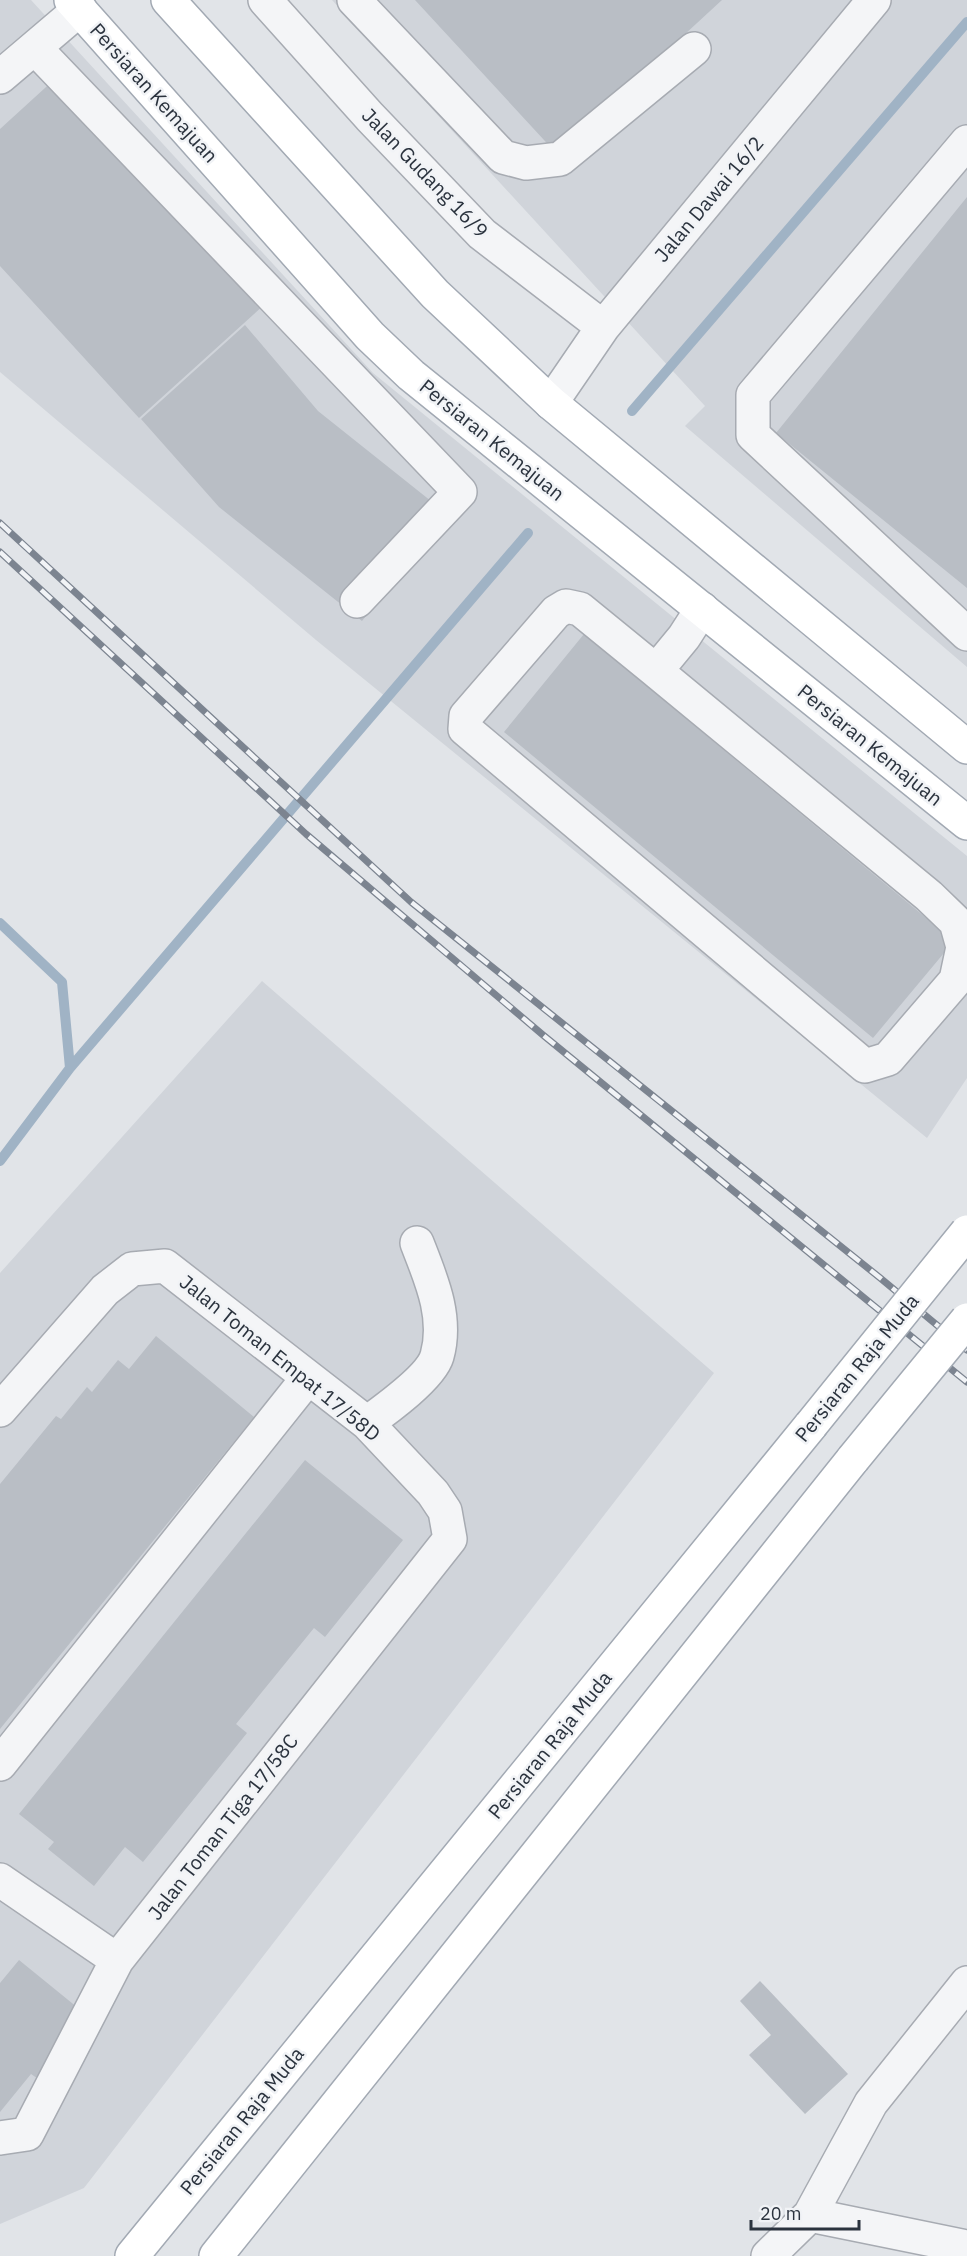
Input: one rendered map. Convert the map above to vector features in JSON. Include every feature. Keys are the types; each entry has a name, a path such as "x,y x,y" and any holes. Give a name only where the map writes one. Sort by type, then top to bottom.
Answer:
{"main road":[{"path":"168,0 435,294 551,403 967,747"},
{"name":"Persiaran Kemajuan","path":"75,5 370,336 411,375 967,823"},
{"name":"Persiaran Raja Muda","path":"132,2256 967,1232"},
{"path":"216,2256 853,1459 967,1320"}],"street":[{"path":"354,0 503,157 526,163 560,159 694,49"},
{"name":"Jalan Dawai 16/2","path":"551,403 603,327 874,0"},
{"path":"0,77 35,48 75,5"},
{"name":"Jalan Gudang 16/9","path":"280,5 370,117 482,234 603,327"},
{"path":"35,48 460,492 357,601"},
{"path":"967,142 753,395 753,435 967,634"},
{"path":"566,606 580,609 656,671 929,896 956,922 963,946 956,980 888,1059 865,1066 465,729 466,716 556,612 566,606"},
{"path":"656,671 684,637 702,609"},
{"path":"367,1423 407,1393 437,1358 441,1318 432,1282 417,1243"},
{"name":"Jalan Toman Empat 17/58D","path":"0,1410 105,1290 132,1269 165,1266 307,1379 367,1423 433,1493 445,1511 450,1539"},
{"path":"0,1764 307,1379"},
{"name":"Jalan Toman Tiga 17/58C","path":"13,2136 117,1960 450,1539"},
{"path":"0,1880 117,1960"},
{"path":"768,2256 810,2215 871,2103 967,1983"},
{"path":"810,2215 967,2247"}],"shaded area":[{"path":"0,0 31,0 373,373 967,856 967,1078 927,1138 316,640 0,372"},
{"path":"332,0 967,0 967,667 685,426 705,406"},
{"path":"262,981 714,1373 84,2188 0,2224 0,1273"}],"building":[{"path":"415,0 722,0 556,153"},
{"path":"57,77 265,304 139,418 0,266 0,129"},
{"path":"967,197 967,588 776,433"},
{"path":"245,325 318,411 446,513 362,621 219,507 141,419"},
{"path":"584,634 954,941 873,1038 504,732"},
{"path":"156,1336 254,1417 0,1729 0,1484 56,1416 61,1419 87,1387 92,1392 118,1360 129,1369"},
{"path":"305,1460 403,1540 325,1637 314,1628 236,1724 247,1733 143,1862 125,1847 94,1886 48,1849 54,1842 19,1814"},
{"path":"19,1960 94,2021 44,2083 31,2074 0,2112 0,1983"},
{"path":"760,1981 848,2074 805,2114 749,2055 771,2035 740,2001"}],"waterway":[{"path":"632,411 967,22"},
{"path":"0,1161 70,1068 528,533"},
{"path":"0,923 62,982 70,1068"}],"railway":[{"path":"0,523 411,902 967,1350"},
{"path":"0,552 306,834 543,1035 967,1382"}]}
